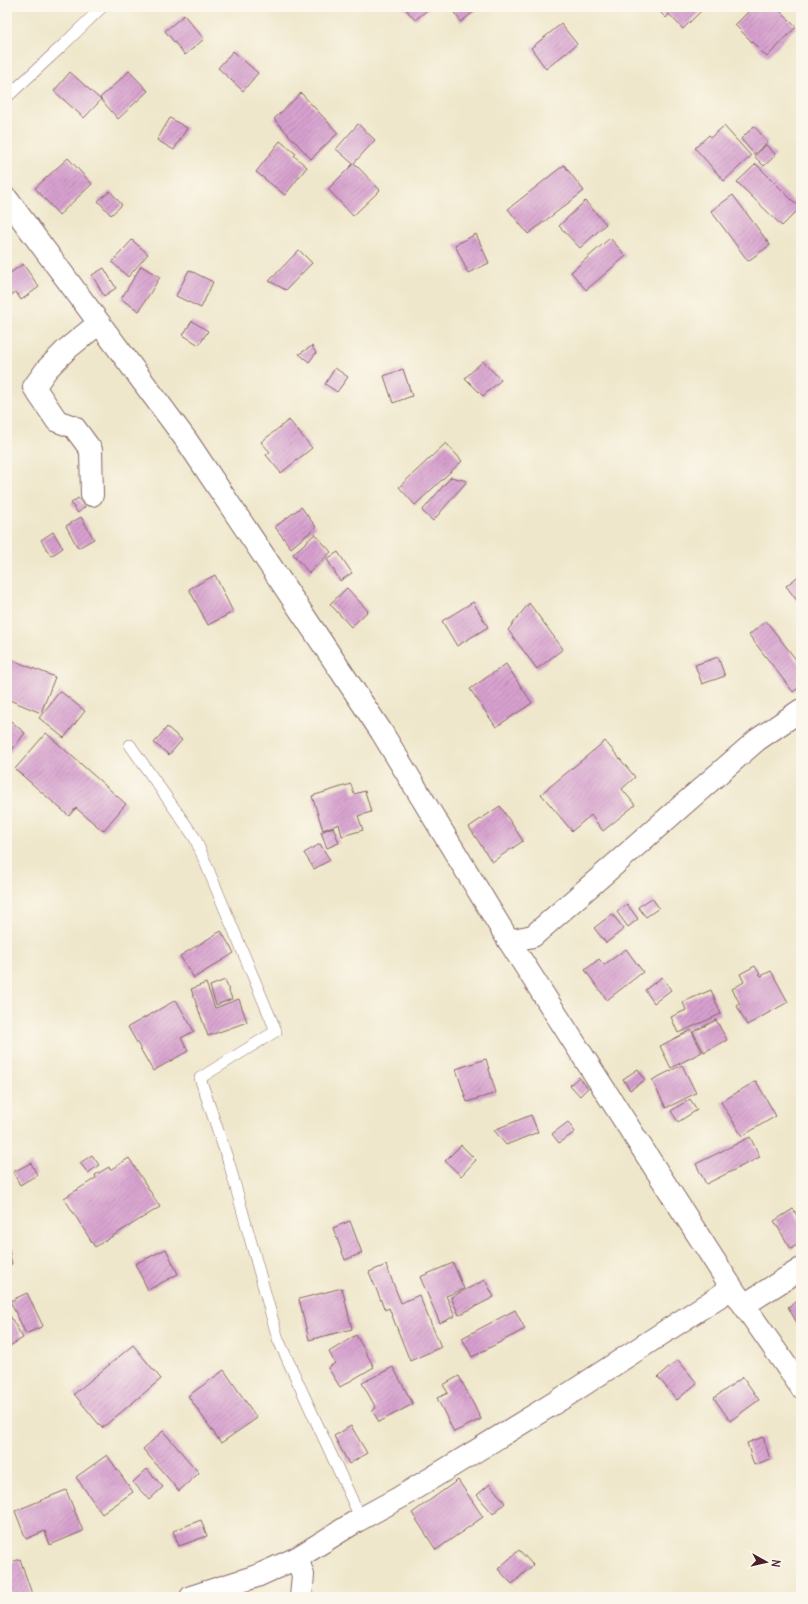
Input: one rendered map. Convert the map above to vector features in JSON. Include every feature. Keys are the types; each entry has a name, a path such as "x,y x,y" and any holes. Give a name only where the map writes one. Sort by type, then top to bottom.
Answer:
{"street":[{"path":"7,198 187,441 381,731 509,941 738,1296 801,1387"},
{"path":"92,495 92,450 74,427 57,421 34,387 47,369 67,349 99,322"},
{"path":"509,941 533,936 757,740 801,710"},
{"path":"191,1597 257,1576 297,1558 399,1498 569,1394 738,1296 801,1269"},
{"path":"297,1558 303,1575 304,1594"}],"lane":[{"path":"7,97 102,7"},
{"path":"130,745 195,838 276,1031 200,1078 229,1164 278,1340 361,1519"}],"building":[{"path":"404,7 431,7 415,20"},
{"path":"450,7 480,7 461,22"},
{"path":"655,7 700,7 703,9 683,29 669,14 666,18"},
{"path":"753,7 776,7 796,27 767,57 735,25"},
{"path":"184,15 204,39 185,55 165,31"},
{"path":"561,24 577,44 546,69 531,48"},
{"path":"233,51 258,73 243,91 218,68"},
{"path":"129,71 148,91 118,119 100,98"},
{"path":"70,72 101,100 84,118 54,91"},
{"path":"301,93 338,133 311,159 274,119"},
{"path":"170,118 187,128 174,150 157,140"},
{"path":"358,124 375,140 354,163 380,190 353,216 328,189 353,164 336,149"},
{"path":"724,126 751,156 724,181 695,148 709,135 711,137"},
{"path":"754,126 768,142 754,154 741,139"},
{"path":"280,141 296,154 294,156 307,167 285,195 256,172"},
{"path":"766,145 776,155 764,166 754,156"},
{"path":"68,158 92,184 59,215 35,188"},
{"path":"756,164 800,208 782,226 737,182"},
{"path":"564,165 584,191 528,234 508,209"},
{"path":"110,191 122,205 111,215 98,201"},
{"path":"733,195 770,245 748,261 711,211"},
{"path":"585,201 606,224 580,248 559,226"},
{"path":"476,234 489,263 468,273 455,245"},
{"path":"610,238 626,256 586,290 571,272"},
{"path":"132,240 148,254 128,277 112,262"},
{"path":"299,250 312,263 286,290 269,281"},
{"path":"23,264 39,287 21,300 16,292 7,298 7,275"},
{"path":"141,266 160,277 139,311 121,299"},
{"path":"104,268 116,288 104,296 92,275"},
{"path":"189,270 213,282 201,308 176,296"},
{"path":"192,321 208,331 199,345 183,335"},
{"path":"312,346 316,353 309,362 299,354"},
{"path":"483,361 501,380 483,396 465,378"},
{"path":"335,368 348,377 337,392 325,384"},
{"path":"403,369 412,396 393,403 384,376"},
{"path":"289,420 312,448 281,473 266,455 270,452 261,442"},
{"path":"446,443 462,461 415,505 399,487"},
{"path":"451,477 467,481 433,521 422,511"},
{"path":"78,498 85,507 78,513 71,503"},
{"path":"301,507 316,527 291,548 275,527"},
{"path":"81,517 94,539 78,548 66,526"},
{"path":"53,532 63,548 51,556 41,540"},
{"path":"315,534 331,552 309,573 293,554"},
{"path":"338,552 352,573 340,581 327,559"},
{"path":"801,574 801,606 786,586"},
{"path":"215,575 233,612 208,625 189,589"},
{"path":"347,588 368,611 351,627 330,604"},
{"path":"473,602 488,627 457,646 442,621"},
{"path":"529,603 563,649 537,669 508,630"},
{"path":"766,621 801,666 801,686 793,692 749,635"},
{"path":"718,657 725,676 702,684 695,665"},
{"path":"7,658 55,677 41,713 7,699"},
{"path":"506,664 532,703 496,727 470,689"},
{"path":"60,691 85,711 64,738 39,718"},
{"path":"7,718 25,733 9,754 7,753"},
{"path":"167,727 182,740 169,755 154,743"},
{"path":"46,733 126,804 103,831 76,808 69,816 15,769"},
{"path":"605,741 635,777 622,789 635,805 603,831 591,815 572,831 541,794"},
{"path":"351,784 354,794 365,791 371,812 358,816 363,830 342,836 339,824 323,830 312,796"},
{"path":"500,806 523,841 492,862 469,827"},
{"path":"333,827 339,843 327,848 321,832"},
{"path":"320,844 330,860 314,869 304,853"},
{"path":"652,898 659,908 646,917 638,907"},
{"path":"627,904 638,919 628,927 617,912"},
{"path":"612,914 624,929 606,943 594,928"},
{"path":"221,931 234,953 194,978 180,956"},
{"path":"626,949 643,972 607,1000 585,970 599,959 604,965"},
{"path":"755,966 761,976 771,971 788,1002 747,1025 737,1006 740,1004 732,989 744,982 740,974"},
{"path":"662,977 671,990 654,1003 645,990"},
{"path":"225,980 232,999 216,1005 210,986"},
{"path":"206,983 215,1008 239,999 247,1022 208,1036 191,989"},
{"path":"711,990 721,1014 678,1033 671,1017 686,1010 683,1002"},
{"path":"176,1000 194,1031 181,1038 188,1051 153,1071 128,1027"},
{"path":"716,1020 727,1040 704,1052 693,1032"},
{"path":"691,1030 702,1052 671,1068 660,1046"},
{"path":"486,1059 496,1093 467,1102 456,1069"},
{"path":"682,1065 696,1093 666,1108 652,1080"},
{"path":"638,1069 645,1080 630,1090 623,1079"},
{"path":"579,1077 588,1088 580,1096 570,1085"},
{"path":"756,1081 776,1116 742,1136 721,1102"},
{"path":"690,1099 697,1110 678,1122 671,1111"},
{"path":"531,1115 538,1132 506,1145 494,1130"},
{"path":"568,1122 575,1132 559,1143 552,1134"},
{"path":"750,1137 760,1157 706,1184 696,1164"},
{"path":"461,1145 476,1160 461,1176 445,1161"},
{"path":"92,1155 99,1165 88,1173 80,1163"},
{"path":"129,1158 160,1207 95,1247 64,1198 96,1178 95,1175 109,1167 110,1170"},
{"path":"31,1163 37,1175 20,1185 13,1172"},
{"path":"793,1209 801,1222 801,1242 791,1249 774,1221"},
{"path":"350,1221 362,1253 345,1260 333,1228"},
{"path":"7,1240 12,1264 7,1265"},
{"path":"166,1249 178,1274 148,1290 135,1264"},
{"path":"453,1263 464,1289 446,1296 455,1316 440,1323 420,1277"},
{"path":"386,1265 401,1303 419,1295 441,1347 410,1361 389,1308 385,1310 369,1272"},
{"path":"485,1280 494,1297 459,1315 451,1297"},
{"path":"342,1288 352,1329 309,1340 299,1299"},
{"path":"27,1293 43,1326 26,1334 10,1301"},
{"path":"801,1299 801,1330 788,1307"},
{"path":"515,1310 525,1329 472,1357 462,1338"},
{"path":"7,1311 23,1338 8,1347 7,1345"},
{"path":"356,1335 374,1367 340,1387 328,1368 335,1363 329,1352"},
{"path":"133,1345 161,1379 102,1428 74,1394"},
{"path":"678,1360 697,1383 677,1400 658,1377"},
{"path":"393,1367 413,1404 379,1422 372,1410 376,1408 362,1383"},
{"path":"224,1370 257,1418 221,1443 188,1396"},
{"path":"459,1376 481,1419 454,1432 437,1398 448,1393 443,1385"},
{"path":"743,1377 759,1400 730,1421 714,1398"},
{"path":"351,1426 367,1453 349,1464 334,1436"},
{"path":"163,1431 199,1473 179,1491 143,1449"},
{"path":"763,1437 770,1459 754,1465 747,1443"},
{"path":"107,1455 133,1492 102,1514 76,1477"},
{"path":"147,1469 163,1487 149,1500 133,1482"},
{"path":"458,1480 483,1517 436,1550 412,1513"},
{"path":"490,1484 505,1503 493,1514 477,1495"},
{"path":"66,1490 83,1531 50,1545 45,1531 26,1539 15,1511"},
{"path":"201,1520 207,1536 179,1546 173,1531"},
{"path":"519,1550 533,1565 512,1584 498,1569"},
{"path":"20,1559 33,1597 7,1597 7,1564"}]}
